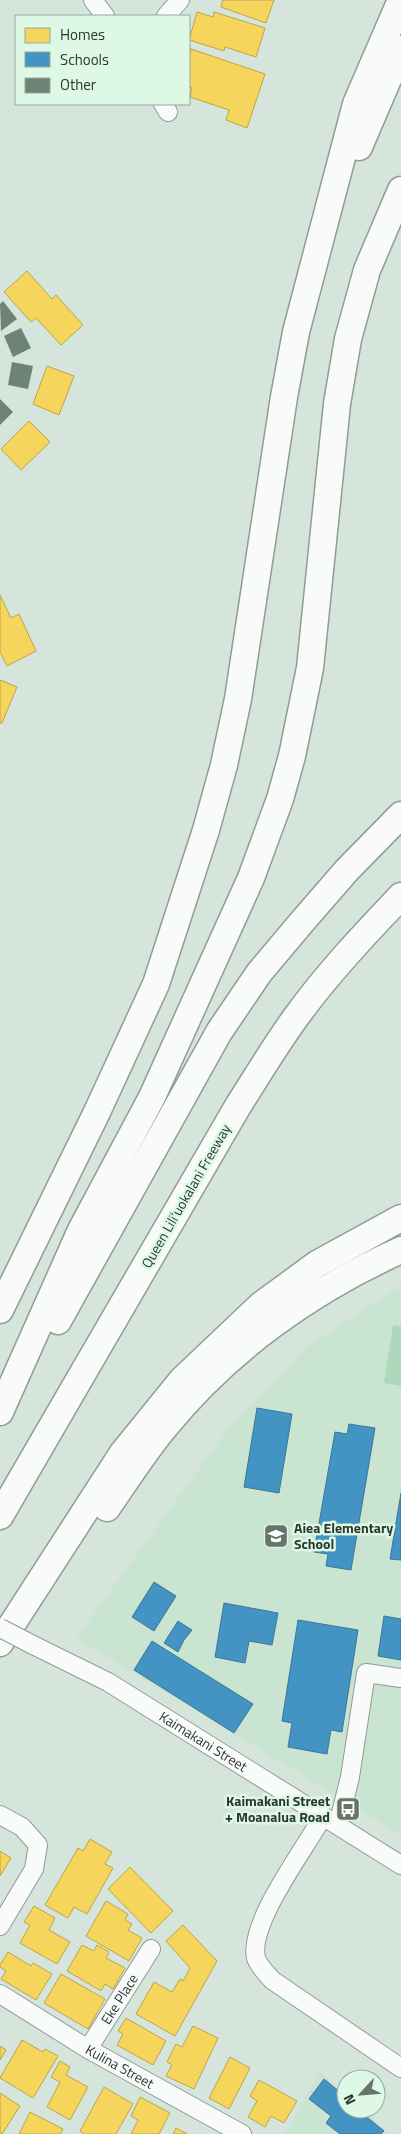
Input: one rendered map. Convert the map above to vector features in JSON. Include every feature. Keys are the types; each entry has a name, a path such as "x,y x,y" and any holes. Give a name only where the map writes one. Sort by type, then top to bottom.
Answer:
{"highway":[{"path":"0,1310 97,1112 156,984 206,830 224,765 238,699 284,397 296,332 315,267 356,104 400,0"},
{"path":"315,267 349,172 401,49"},
{"path":"0,1412 81,1230 152,1097 251,878 280,799 292,756 310,668 337,404 345,355 367,270 401,190"},
{"path":"0,1425 219,1032 259,973 347,870 401,815"},
{"name":"Queen Liliʻuokalani Freeway","path":"0,1516 238,1106 271,1054 297,1016 330,975 401,896"},
{"path":"0,1643 122,1454 182,1380 261,1306 317,1264 401,1218"},
{"path":"0,1643 97,1523 165,1427 227,1361 306,1302 358,1271 401,1250"}],"street":[{"path":"93,0 104,15"},
{"path":"167,15 180,0"},
{"name":"Kaimakani Street","path":"0,1628 108,1682 401,1865"},
{"path":"401,1678 366,1672 350,1777 330,1821 265,1912 255,1943 256,1960 272,1980 401,2068"},
{"path":"0,1814 22,1827 38,1845 34,1869 0,1926"},
{"name":"Eke Place","path":"88,2049 151,1950"},
{"name":"Kulina Street","path":"0,1994 88,2049 242,2134"}],"shaded area":[{"name":"Aiea Elementary School","path":"401,1286 401,1835 76,1638 225,1433 307,1346"},
{"path":"393,1325 401,1326 401,1386 384,1383"},
{"path":"320,2072 336,2086 336,2119 374,2119 391,2134 285,2134"}],"building: Homes":[{"path":"223,0 274,0 266,23 221,7"},
{"path":"197,12 213,17 214,12 265,28 256,57 225,47 224,51 190,40"},
{"path":"191,49 265,74 247,128 226,120 229,110 190,97 192,88 190,87"},
{"path":"27,271 52,299 56,295 83,325 61,345 36,318 31,322 4,292"},
{"path":"47,366 74,376 59,415 33,404"},
{"path":"29,421 50,442 21,470 1,449"},
{"path":"0,595 11,618 19,614 36,651 7,666 0,652"},
{"path":"0,680 17,687 2,723 0,723"},
{"path":"90,1839 112,1852 105,1864 113,1868 87,1914 74,1907 68,1918 45,1905 78,1848 83,1851"},
{"path":"0,1851 11,1858 0,1876"},
{"path":"130,1867 173,1911 151,1933 108,1889"},
{"path":"106,1901 128,1914 125,1920 132,1924 128,1930 142,1938 129,1961 86,1936"},
{"path":"34,1906 55,1918 49,1930 70,1942 57,1964 20,1943 30,1925 24,1922"},
{"path":"183,1925 217,1961 175,2036 136,2014 154,1982 172,1992 180,1979 183,1981 190,1968 166,1941"},
{"path":"82,1945 94,1951 97,1945 109,1952 106,1958 125,1968 113,1989 105,1984 101,1991 67,1971"},
{"path":"8,1952 31,1966 33,1963 52,1974 36,2000 1,1979 6,1971 0,1965"},
{"path":"61,1974 105,1999 88,2029 44,2003"},
{"path":"126,2018 166,2041 153,2065 117,2045 123,2034 118,2031"},
{"path":"193,2026 218,2038 194,2089 166,2076 172,2065 167,2062 176,2044 182,2047"},
{"path":"22,2040 43,2052 45,2049 58,2056 33,2098 0,2078"},
{"path":"0,2046 6,2050 0,2060"},
{"path":"230,2057 250,2068 229,2109 209,2098"},
{"path":"60,2061 70,2067 66,2075 88,2087 70,2120 47,2107 60,2082 51,2077"},
{"path":"259,2080 297,2101 284,2123 271,2116 265,2127 248,2117 257,2101 250,2096"},
{"path":"104,2087 133,2104 116,2134 84,2134 80,2131"},
{"path":"0,2093 20,2106 2,2134 0,2134"},
{"path":"140,2097 170,2113 159,2134 131,2134 138,2120 131,2116"},
{"path":"30,2112 63,2129 60,2134 19,2134"},
{"path":"176,2128 187,2134 173,2134"}],"building: Schools":[{"path":"257,1408 292,1414 279,1493 244,1487"},
{"path":"349,1424 375,1428 351,1570 326,1566 328,1554 314,1552 335,1432 347,1434"},
{"path":"401,1493 401,1560 390,1559"},
{"path":"154,1582 176,1596 154,1631 132,1617"},
{"path":"224,1603 278,1613 272,1645 249,1641 245,1663 215,1657"},
{"path":"384,1616 401,1619 401,1660 378,1656"},
{"path":"298,1620 358,1630 342,1732 331,1730 327,1754 288,1747 292,1723 282,1721"},
{"path":"178,1621 192,1630 178,1652 164,1643"},
{"path":"152,1641 253,1704 234,1733 134,1670"},
{"path":"324,2079 336,2089 336,2119 369,2119 384,2131 381,2134 340,2134 326,2123 331,2116 309,2099"}],"building: Other":[{"path":"3,301 17,319 1,331 0,304"},
{"path":"21,328 31,348 13,357 4,336"},
{"path":"12,362 33,366 28,389 8,385"},
{"path":"0,399 13,412 0,425"}],"place":[{"name":"Aiea Elementary School","path":"276,1536"},
{"name":"Kaimakani Street + Moanalua Road","path":"348,1809"}]}
